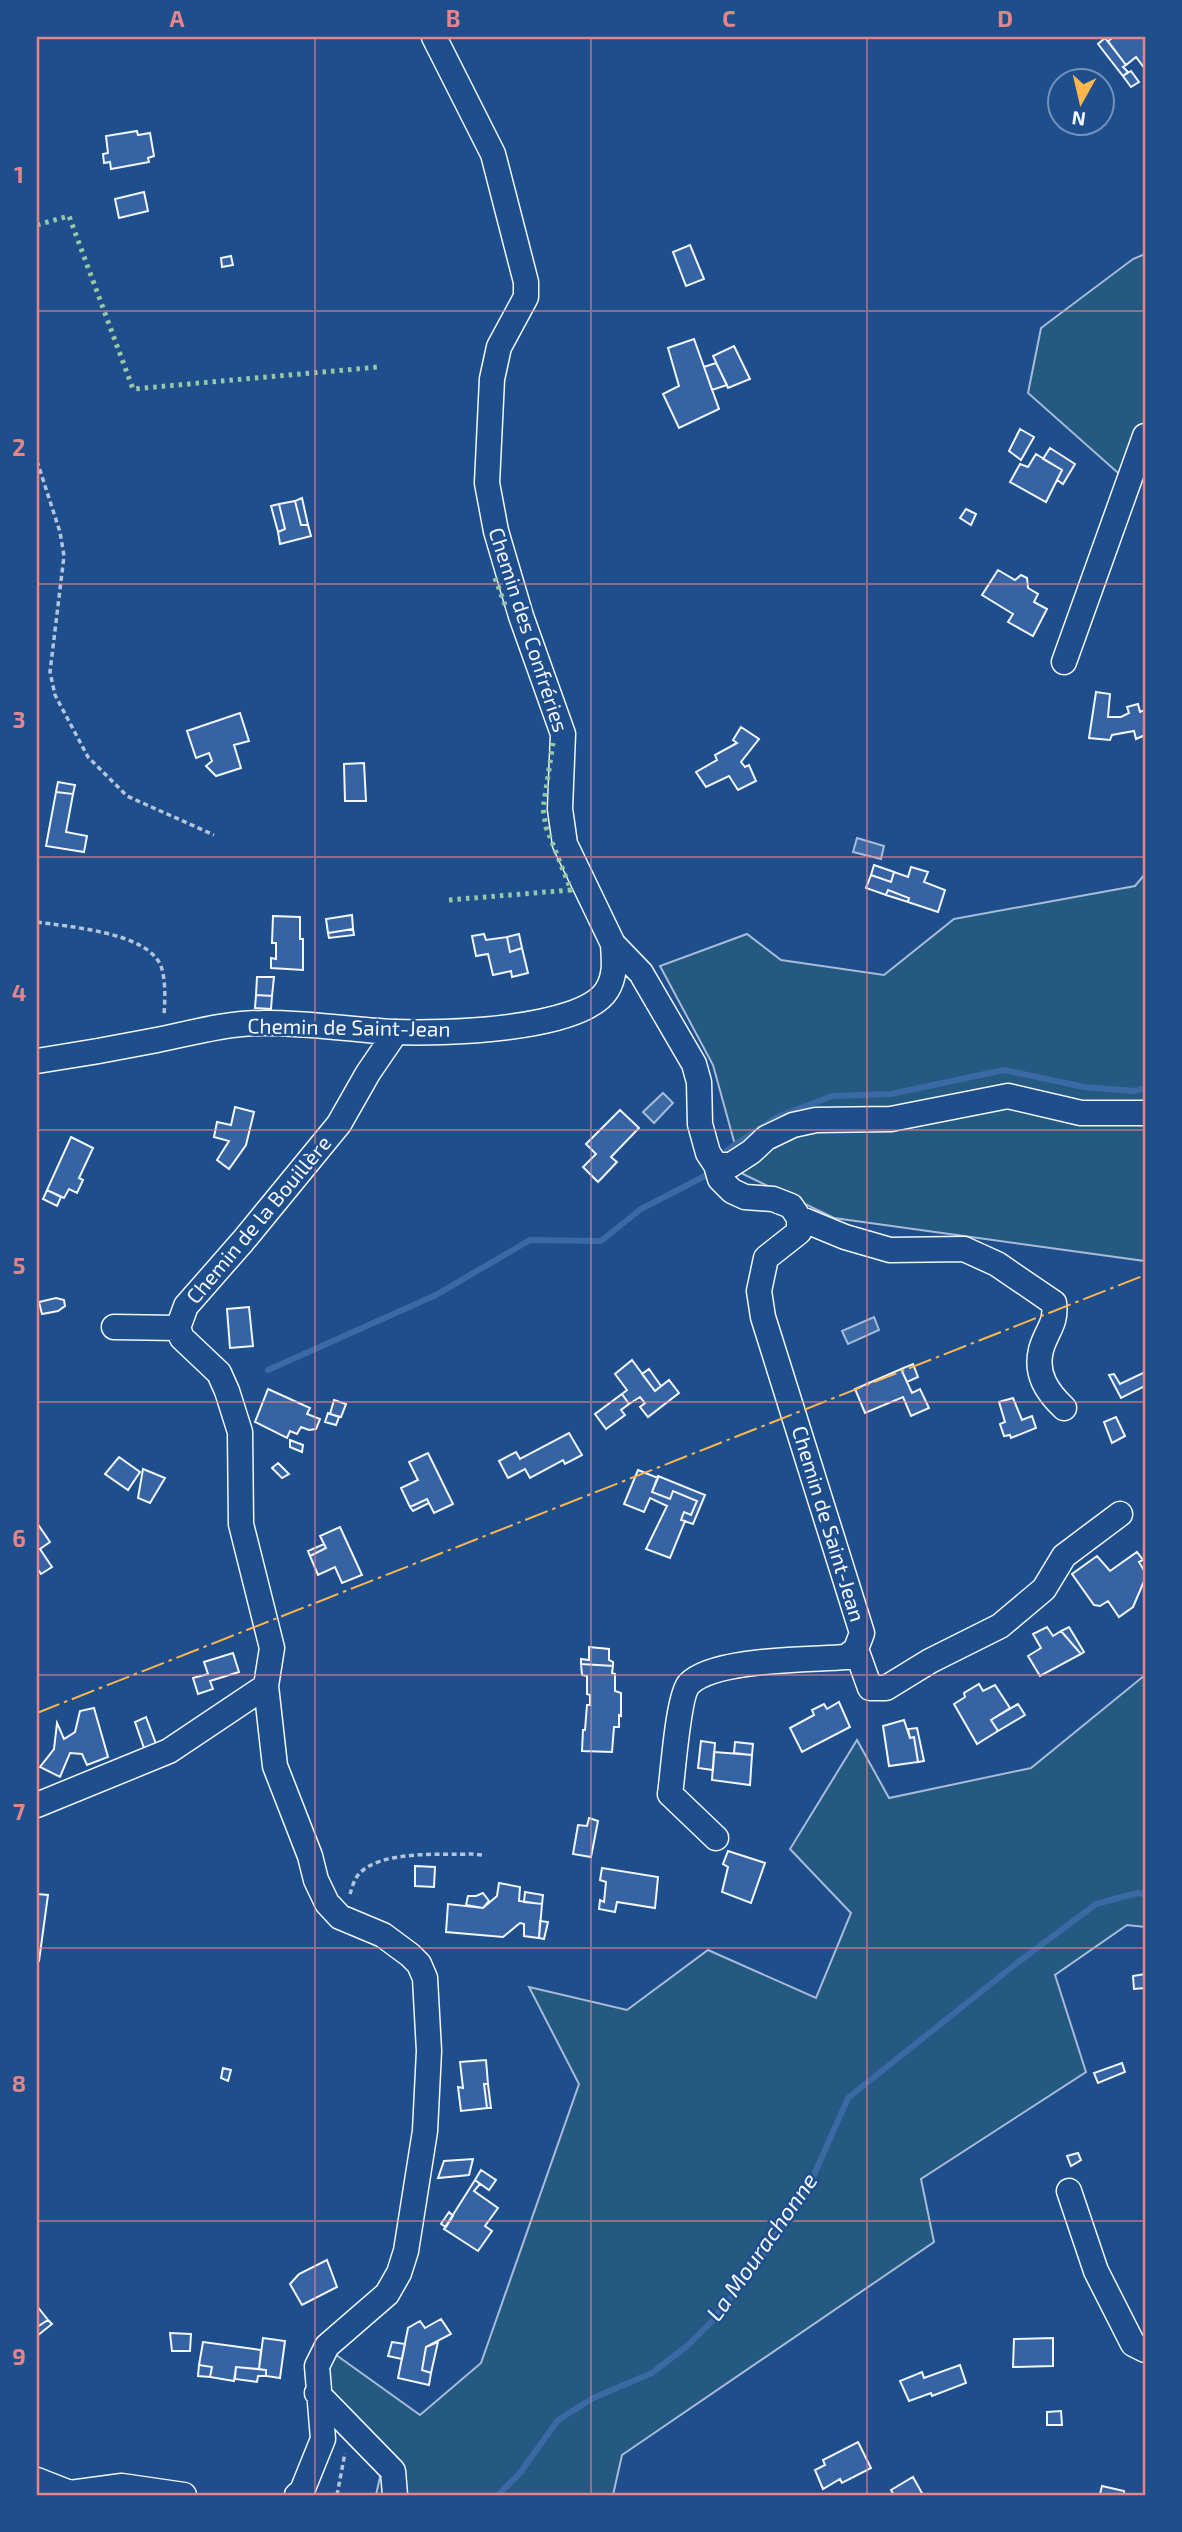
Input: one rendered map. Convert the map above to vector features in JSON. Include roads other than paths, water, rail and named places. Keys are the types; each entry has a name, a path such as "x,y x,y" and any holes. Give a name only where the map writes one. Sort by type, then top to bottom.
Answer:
{"street":[{"name":"Chemin des Confréries","path":"434,37 493,154 526,282 526,297 499,347 492,379 487,482 496,531 521,616 563,734 559,809 565,844 613,944"},
{"path":"1065,662 1145,436"},
{"name":"Chemin de Saint-Jean","path":"37,1061 261,1023 396,1032 502,1028 569,1016 588,1007 606,992 615,971 613,944"},
{"path":"613,944 641,973 694,1064 699,1082 700,1124 708,1153 716,1165 720,1179 732,1191 745,1197 772,1199 791,1206 799,1218 845,1237 890,1250 964,1249 997,1264 1054,1303 1055,1317 1041,1352 1041,1379 1050,1395 1064,1408"},
{"name":"Chemin de la Bouillère","path":"297,2495 302,2491 323,2439 317,2393 317,2366 327,2346 387,2294 399,2273 406,2250 425,2131 429,2051 425,1978 419,1964 383,1935 340,1917 327,1903 316,1880 310,1856 275,1766 265,1686 272,1648 241,1524 240,1432 219,1373 182,1338 178,1328 186,1306 339,1124 368,1073 396,1032"},
{"path":"716,1165 731,1165 766,1138 805,1122 891,1119 1008,1096 1081,1113 1145,1113"},
{"name":"Chemin de Saint-Jean","path":"716,1838 670,1794 682,1701 688,1684 708,1672 730,1665 846,1657 856,1649 862,1633 763,1317 759,1291 766,1258 799,1232 799,1218"},
{"path":"114,1327 178,1328"},
{"path":"856,1649 870,1688 886,1688 930,1661 1000,1626 1044,1589 1065,1556 1120,1514"},
{"path":"37,1805 169,1751 265,1686"},
{"path":"1069,2191 1096,2271 1133,2344 1145,2350"},
{"path":"317,2393 393,2471 395,2495"},
{"path":"37,2480 70,2493 122,2486 184,2495"}],"waterway":[{"path":"727,1150 777,1117 832,1096 891,1094 1004,1070 1084,1087 1135,1091 1145,1088"},
{"path":"268,1370 436,1295 530,1240 601,1241 641,1209 705,1176"},
{"name":"La Mourachonne","path":"498,2495 520,2473 558,2420 593,2398 652,2373 687,2346 711,2322 753,2270 809,2186 848,2098 1017,1963 1096,1904 1137,1893 1145,1894"}]}
